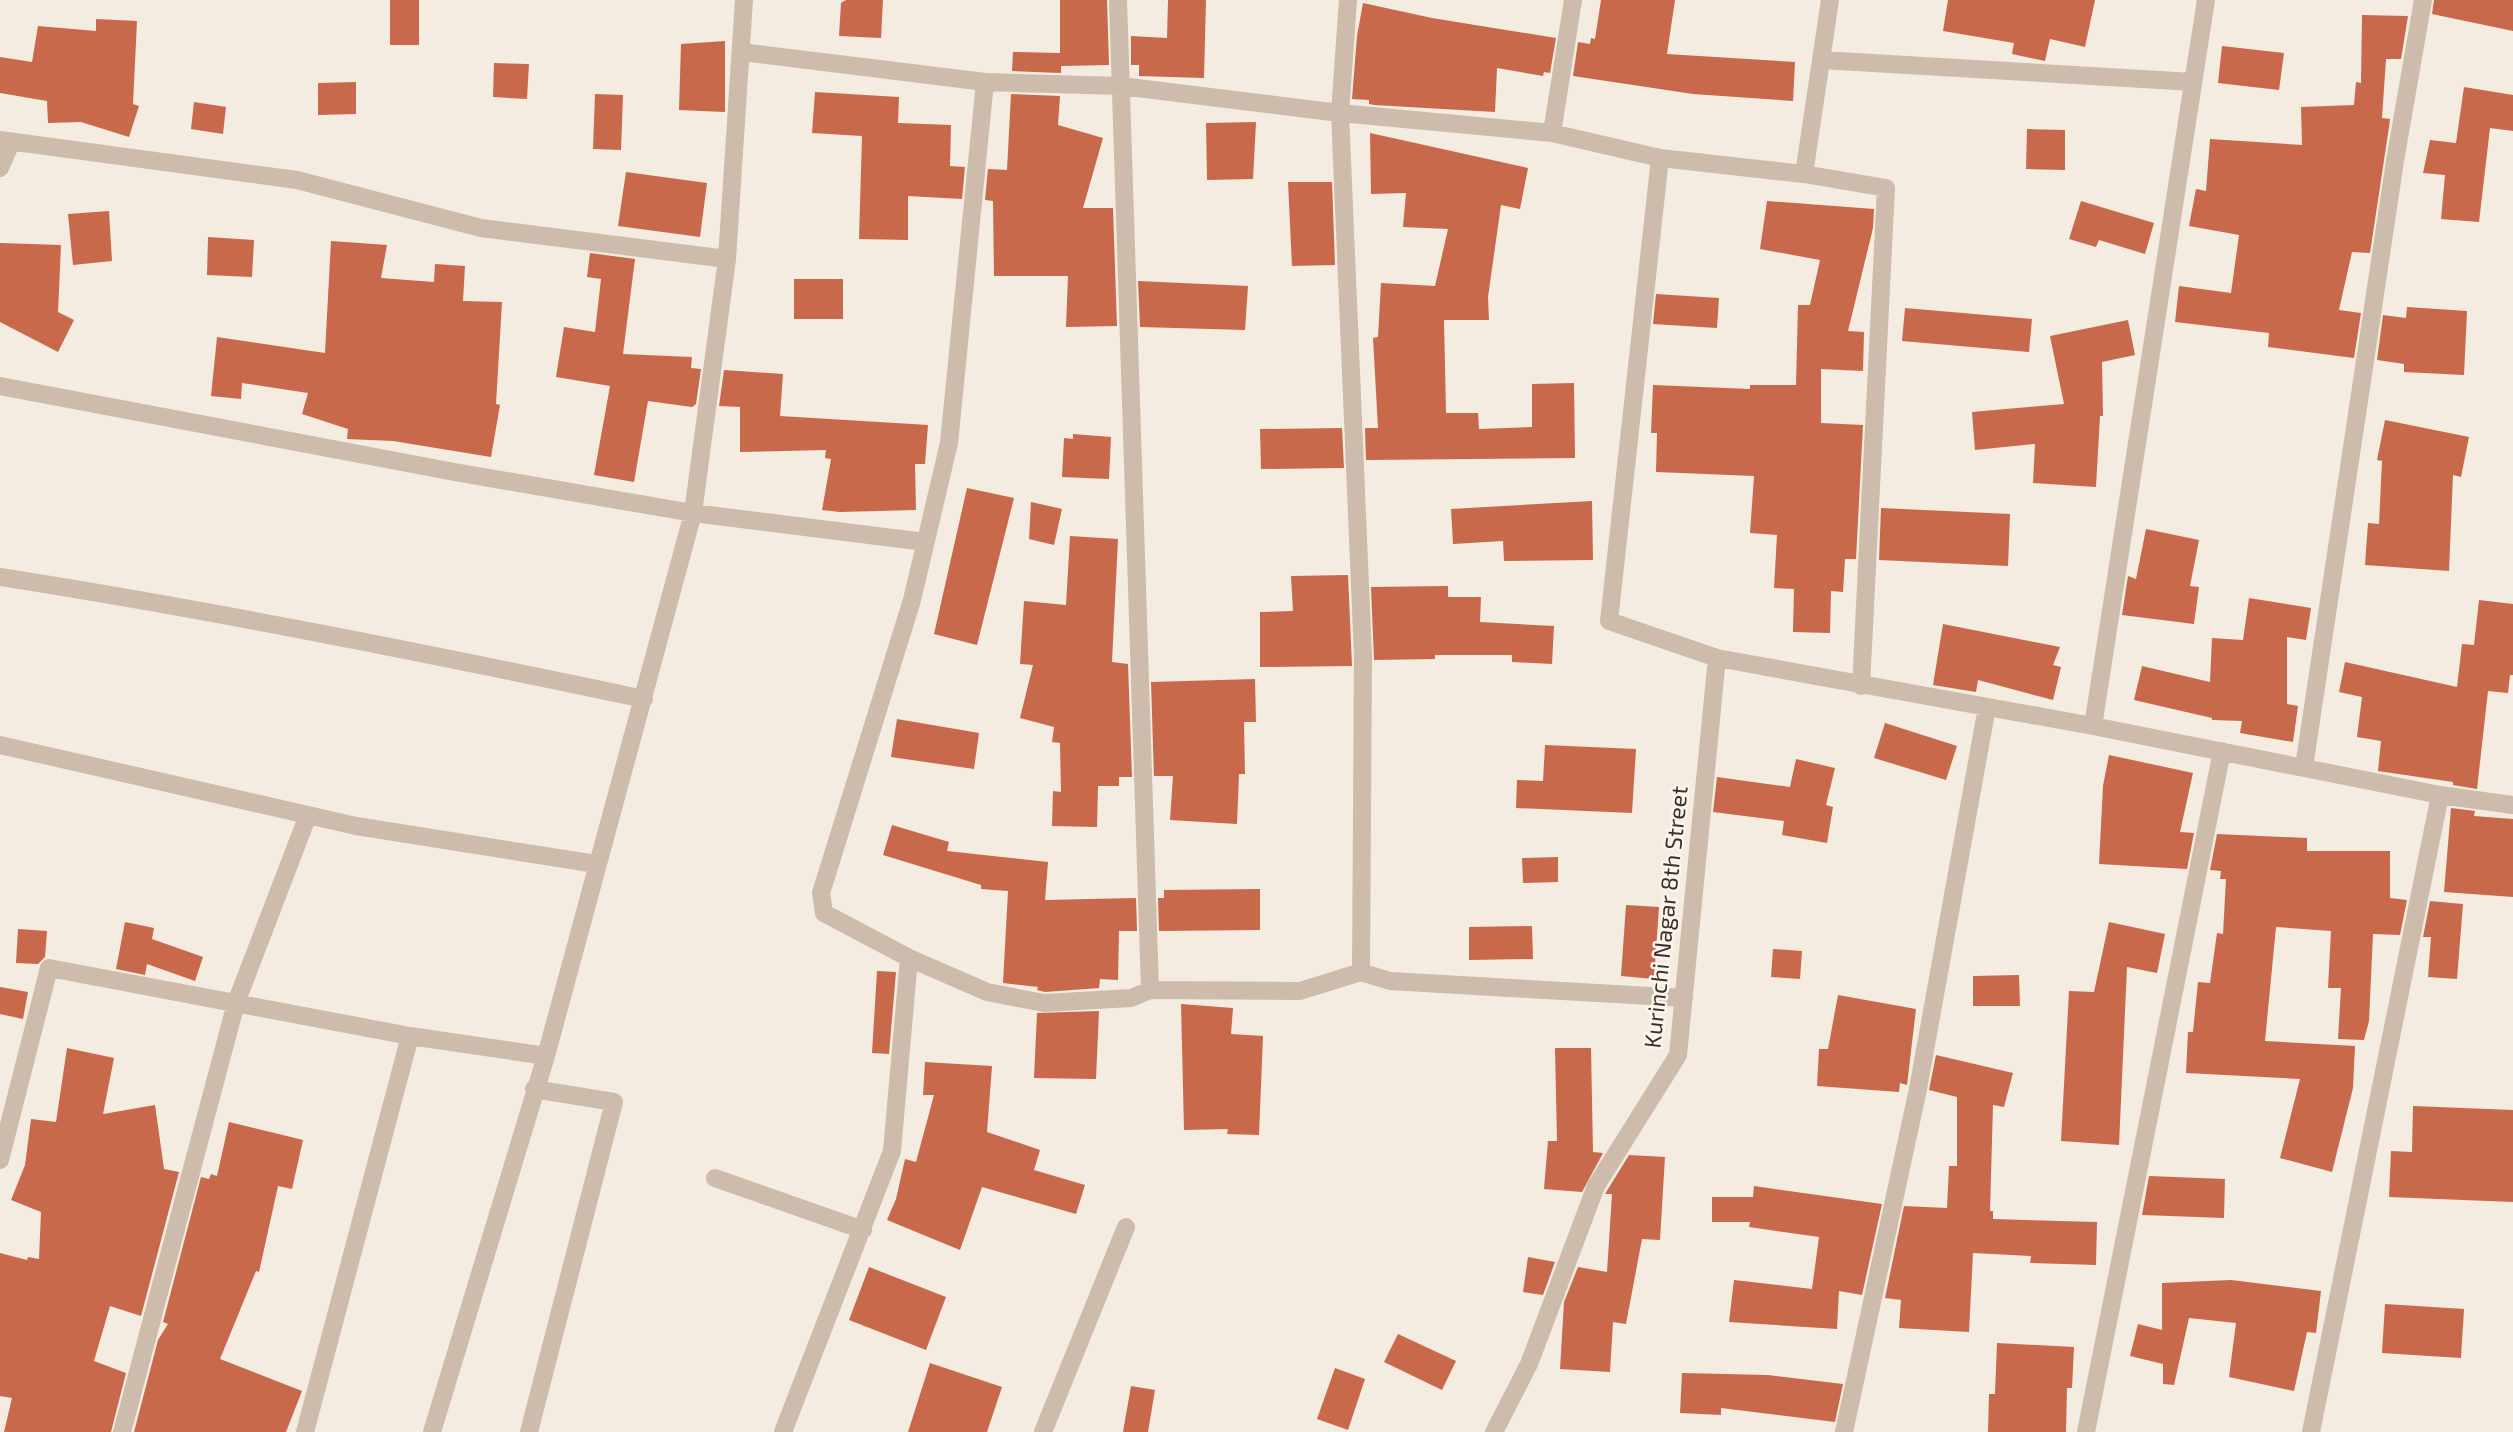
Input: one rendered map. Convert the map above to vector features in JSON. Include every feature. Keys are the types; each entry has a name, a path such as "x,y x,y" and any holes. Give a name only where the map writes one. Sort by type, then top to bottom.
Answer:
{"street":[{"path":"432,1432 546,1056 693,513 727,259 744,0"},
{"path":"1118,0 1150,990"},
{"path":"1348,0 1340,113 1363,656 1361,972"},
{"path":"1552,132 1573,0"},
{"path":"1804,174 1830,0"},
{"path":"2093,726 2206,0"},
{"path":"2304,767 2395,161 2423,0"},
{"path":"742,52 985,82 1121,86 1340,113 1552,132 1660,158 1804,174 1886,188 1861,686"},
{"path":"1822,60 2193,82"},
{"path":"985,82 949,443 912,600 821,893 824,913 909,958 987,992 1044,1003 1131,998 1150,990 1300,991 1361,972 1390,981 1684,998"},
{"path":"0,168 5,142 297,180 481,228 727,259"},
{"path":"1660,158 1609,621 1717,658 2093,726 2440,794 2513,805"},
{"path":"0,386 460,473 693,513 925,542"},
{"path":"0,577 163,602 644,699"},
{"name":"Kurinchi Nagar 8th Street","path":"1494,1432 1529,1364 1596,1186 1678,1055 1717,658"},
{"path":"1844,1432 1918,1089 1987,707"},
{"path":"0,745 356,826 596,864"},
{"path":"2086,1432 2222,751"},
{"path":"2311,1432 2440,794"},
{"path":"122,1432 236,1003 308,815"},
{"path":"783,1432 892,1151 909,958"},
{"path":"0,1160 49,968 410,1036 546,1056"},
{"path":"305,1432 410,1036"},
{"path":"529,1432 614,1102 534,1089"},
{"path":"715,1178 863,1230"},
{"path":"1043,1432 1126,1227"}],"building":[{"path":"390,0 419,0 419,45 390,45"},
{"path":"846,0 883,0 881,38 839,36 841,3"},
{"path":"1060,0 1107,0 1109,65 1061,66 1061,73 1012,71 1013,52 1060,53"},
{"path":"1168,0 1206,0 1204,78 1139,76 1139,65 1131,65 1131,36 1167,38"},
{"path":"1601,0 1675,0 1667,54 1795,62 1793,101 1693,94 1573,76 1578,42 1590,44 1591,38 1595,39"},
{"path":"1948,0 2095,0 2085,47 2050,39 2045,61 2012,54 2014,43 1943,31"},
{"path":"2434,0 2513,0 2513,31 2432,14"},
{"path":"1363,3 1432,18 1556,38 1550,73 1544,72 1543,76 1497,68 1495,112 1374,105 1369,104 1369,100 1352,99 1357,36"},
{"path":"2362,15 2408,16 2401,59 2386,59 2382,118 2390,119 2370,253 2352,252 2339,310 2361,313 2354,358 2268,347 2269,333 2175,322 2179,286 2231,293 2239,235 2189,226 2196,189 2206,191 2210,139 2302,145 2301,107 2354,105 2356,82 2361,83"},
{"path":"96,19 137,21 133,104 139,106 129,137 81,122 48,123 47,101 0,93 0,57 32,62 38,26 96,31"},
{"path":"725,41 725,112 679,110 681,44"},
{"path":"2222,46 2284,53 2279,90 2218,83"},
{"path":"494,63 529,64 527,99 493,97"},
{"path":"356,82 356,114 318,115 318,83"},
{"path":"2464,87 2513,95 2513,131 2490,128 2479,222 2441,219 2445,175 2423,173 2430,140 2456,143"},
{"path":"815,92 899,97 898,123 951,125 950,166 965,167 962,199 908,196 908,240 859,239 862,136 812,133"},
{"path":"595,94 623,95 621,150 593,149"},
{"path":"1011,94 1060,96 1058,125 1103,138 1083,208 1113,208 1117,326 1066,327 1068,276 994,276 993,201 985,200 988,169 1007,170"},
{"path":"194,102 226,107 223,134 191,129"},
{"path":"1256,122 1253,179 1207,180 1206,123"},
{"path":"2027,129 2065,130 2065,170 2026,169"},
{"path":"1370,133 1528,168 1520,209 1501,205 1488,297 1489,320 1444,320 1446,413 1478,413 1479,429 1532,427 1532,384 1574,383 1575,458 1366,460 1365,428 1378,428 1373,338 1378,337 1381,283 1435,286 1448,229 1403,227 1406,193 1371,194"},
{"path":"626,172 707,183 700,237 618,226"},
{"path":"1288,182 1332,182 1335,265 1292,266"},
{"path":"1767,201 1874,209 1873,228 1848,331 1864,332 1863,371 1821,369 1821,423 1863,425 1856,559 1845,559 1843,592 1831,591 1830,633 1793,632 1794,589 1774,588 1777,535 1750,533 1754,476 1656,472 1657,433 1651,433 1653,385 1750,389 1750,385 1796,385 1798,305 1810,305 1820,260 1760,249"},
{"path":"2081,201 2154,223 2145,254 2099,240 2096,247 2069,239"},
{"path":"109,211 112,261 73,265 68,214"},
{"path":"208,237 254,240 252,277 207,275"},
{"path":"331,241 387,245 381,278 434,282 435,264 465,266 463,301 502,302 496,404 500,405 491,457 393,441 347,439 348,429 302,414 308,393 242,383 241,399 211,396 217,337 325,353"},
{"path":"0,243 61,245 58,312 74,320 58,352 0,322"},
{"path":"590,253 635,259 623,354 692,357 691,368 701,369 696,404 692,407 648,401 634,482 594,475 610,386 556,377 564,327 595,332 601,279 587,277"},
{"path":"794,279 843,279 843,319 794,319"},
{"path":"1138,281 1248,286 1245,330 1140,327"},
{"path":"1656,294 1719,298 1717,328 1653,324"},
{"path":"2407,307 2467,311 2464,375 2404,372 2404,364 2377,360 2383,315 2406,318"},
{"path":"1905,308 2032,319 2029,352 1902,341"},
{"path":"2128,320 2135,355 2102,362 2103,416 2100,416 2096,487 2033,483 2035,444 1975,450 1972,412 2064,404 2050,336"},
{"path":"724,370 783,374 780,416 928,425 925,464 915,464 916,510 822,510 831,459 825,458 826,450 740,452 740,407 719,406"},
{"path":"2385,420 2469,437 2461,477 2453,475 2449,571 2365,565 2368,523 2379,524 2382,461 2377,460"},
{"path":"1342,428 1344,468 1261,469 1260,429"},
{"path":"1073,434 1111,437 1109,479 1062,477 1064,438 1073,439"},
{"path":"967,488 1014,498 977,645 934,634"},
{"path":"1592,501 1593,560 1504,561 1503,541 1453,544 1451,509"},
{"path":"1031,502 1062,509 1054,545 1029,539"},
{"path":"1881,508 2010,514 2008,566 1879,560"},
{"path":"2146,529 2199,540 2190,586 2199,587 2194,624 2122,615 2128,576 2136,579"},
{"path":"1070,536 1118,539 1112,662 1128,664 1132,777 1119,777 1119,786 1098,786 1097,827 1052,826 1053,791 1061,792 1060,743 1052,742 1054,727 1020,718 1033,665 1020,664 1024,601 1066,605"},
{"path":"1348,575 1352,666 1260,667 1260,612 1293,611 1291,576"},
{"path":"1448,586 1448,597 1481,597 1480,622 1554,626 1552,664 1512,662 1512,655 1435,655 1435,659 1374,660 1371,587"},
{"path":"2249,598 2311,608 2306,640 2287,637 2287,704 2298,706 2293,742 2240,733 2242,721 2212,720 2134,700 2142,666 2210,682 2212,638 2243,640"},
{"path":"2479,600 2513,604 2513,675 2510,675 2508,693 2488,691 2477,789 2453,785 2453,782 2378,771 2381,741 2357,737 2362,697 2339,692 2345,662 2457,687 2462,644 2474,645"},
{"path":"1943,624 2060,647 2053,665 2061,667 2053,700 1978,680 1976,692 1933,685"},
{"path":"1255,679 1256,722 1244,722 1245,774 1239,774 1237,824 1170,820 1173,776 1154,776 1151,682"},
{"path":"897,719 979,733 974,769 891,757"},
{"path":"1885,723 1957,746 1946,780 1874,758"},
{"path":"1545,745 1636,749 1632,813 1516,808 1517,780 1543,781"},
{"path":"2109,755 2193,773 2180,832 2194,833 2187,869 2099,864 2103,786"},
{"path":"1796,759 1835,768 1826,805 1833,807 1827,843 1782,835 1784,821 1713,812 1717,777 1790,787"},
{"path":"2451,808 2475,811 2474,816 2513,819 2513,897 2444,892"},
{"path":"892,825 949,842 947,851 1048,862 1045,900 1136,898 1137,931 1119,931 1118,980 1100,979 1099,988 1045,992 1037,990 1038,987 1003,983 1008,891 981,889 981,885 883,855"},
{"path":"2217,834 2307,838 2307,851 2390,851 2390,898 2407,900 2400,935 2373,934 2369,1021 2364,1040 2338,1039 2341,988 2328,988 2331,931 2276,927 2265,1041 2355,1046 2353,1088 2332,1172 2280,1158 2300,1079 2186,1073 2188,1032 2193,1032 2198,982 2210,983 2217,933 2223,934 2226,879 2220,879 2221,871 2210,870"},
{"path":"1558,857 1558,882 1523,883 1522,858"},
{"path":"1260,889 1260,930 1159,931 1158,898 1164,898 1164,890"},
{"path":"2430,901 2463,904 2457,979 2428,977 2431,937 2423,937"},
{"path":"1626,905 1659,907 1654,979 1621,976"},
{"path":"125,922 154,928 152,939 203,957 195,981 147,964 145,975 116,969"},
{"path":"2109,922 2165,934 2157,973 2127,967 2119,1145 2061,1141 2069,991 2094,992"},
{"path":"1532,926 1533,959 1469,960 1469,927"},
{"path":"18,929 47,931 45,957 38,964 16,963"},
{"path":"1773,949 1802,951 1800,979 1771,977"},
{"path":"877,971 896,972 889,1054 872,1053"},
{"path":"2019,975 2020,1006 1973,1006 1973,976"},
{"path":"0,987 28,992 23,1019 0,1014"},
{"path":"1838,995 1916,1009 1907,1085 1900,1083 1899,1092 1817,1086 1819,1049 1828,1049"},
{"path":"1181,1004 1233,1008 1231,1034 1263,1036 1259,1135 1227,1134 1228,1129 1184,1130"},
{"path":"1099,1011 1096,1079 1034,1078 1037,1013"},
{"path":"67,1048 114,1058 103,1114 155,1105 164,1169 179,1172 141,1316 110,1306 94,1361 126,1373 111,1432 4,1432 12,1398 0,1396 0,1253 27,1260 28,1257 39,1259 41,1212 11,1200 25,1165 31,1119 56,1122"},
{"path":"1555,1048 1591,1048 1593,1152 1603,1153 1582,1192 1544,1189 1548,1141 1557,1141"},
{"path":"1936,1055 2013,1073 2004,1107 1993,1105 1990,1211 1993,1211 1993,1219 2097,1222 2096,1265 2030,1263 2031,1256 1973,1253 1969,1332 1899,1328 1901,1300 1885,1298 1904,1206 1947,1208 1949,1166 1957,1166 1957,1097 1929,1090"},
{"path":"925,1062 992,1066 987,1132 1040,1150 1034,1170 1085,1185 1076,1214 982,1187 960,1250 887,1220 896,1199 905,1159 916,1162 934,1095 923,1095"},
{"path":"2413,1106 2513,1110 2513,1202 2389,1197 2391,1151 2412,1152"},
{"path":"229,1122 303,1140 292,1189 278,1186 259,1272 256,1271 220,1359 302,1391 286,1432 134,1432 158,1340 168,1324 163,1322 201,1177 209,1179 211,1174 217,1176"},
{"path":"1629,1155 1665,1157 1660,1240 1642,1239 1626,1324 1613,1322 1610,1372 1560,1369 1564,1302 1578,1267 1607,1272 1612,1194 1605,1194"},
{"path":"2149,1176 2225,1179 2224,1218 2142,1215"},
{"path":"1754,1186 1882,1204 1862,1295 1839,1291 1837,1329 1729,1322 1734,1280 1812,1289 1819,1237 1749,1227 1750,1222 1712,1222 1712,1197 1753,1197"},
{"path":"1528,1257 1555,1262 1543,1295 1523,1292"},
{"path":"869,1267 946,1297 926,1350 849,1320"},
{"path":"2231,1280 2321,1291 2316,1333 2307,1332 2294,1391 2229,1377 2236,1323 2189,1318 2174,1385 2163,1384 2163,1364 2130,1356 2138,1324 2162,1330 2162,1283"},
{"path":"2385,1304 2464,1309 2461,1358 2382,1353"},
{"path":"1398,1334 1456,1361 1442,1390 1384,1362"},
{"path":"1997,1343 2074,1347 2072,1388 2067,1388 2066,1432 1988,1432 1989,1394 1995,1394"},
{"path":"930,1363 1002,1387 987,1432 908,1432"},
{"path":"1335,1368 1365,1379 1348,1430 1317,1419"},
{"path":"1682,1373 1768,1375 1843,1384 1835,1422 1721,1408 1721,1415 1680,1413"},
{"path":"1131,1386 1155,1390 1148,1432 1123,1432"}]}
